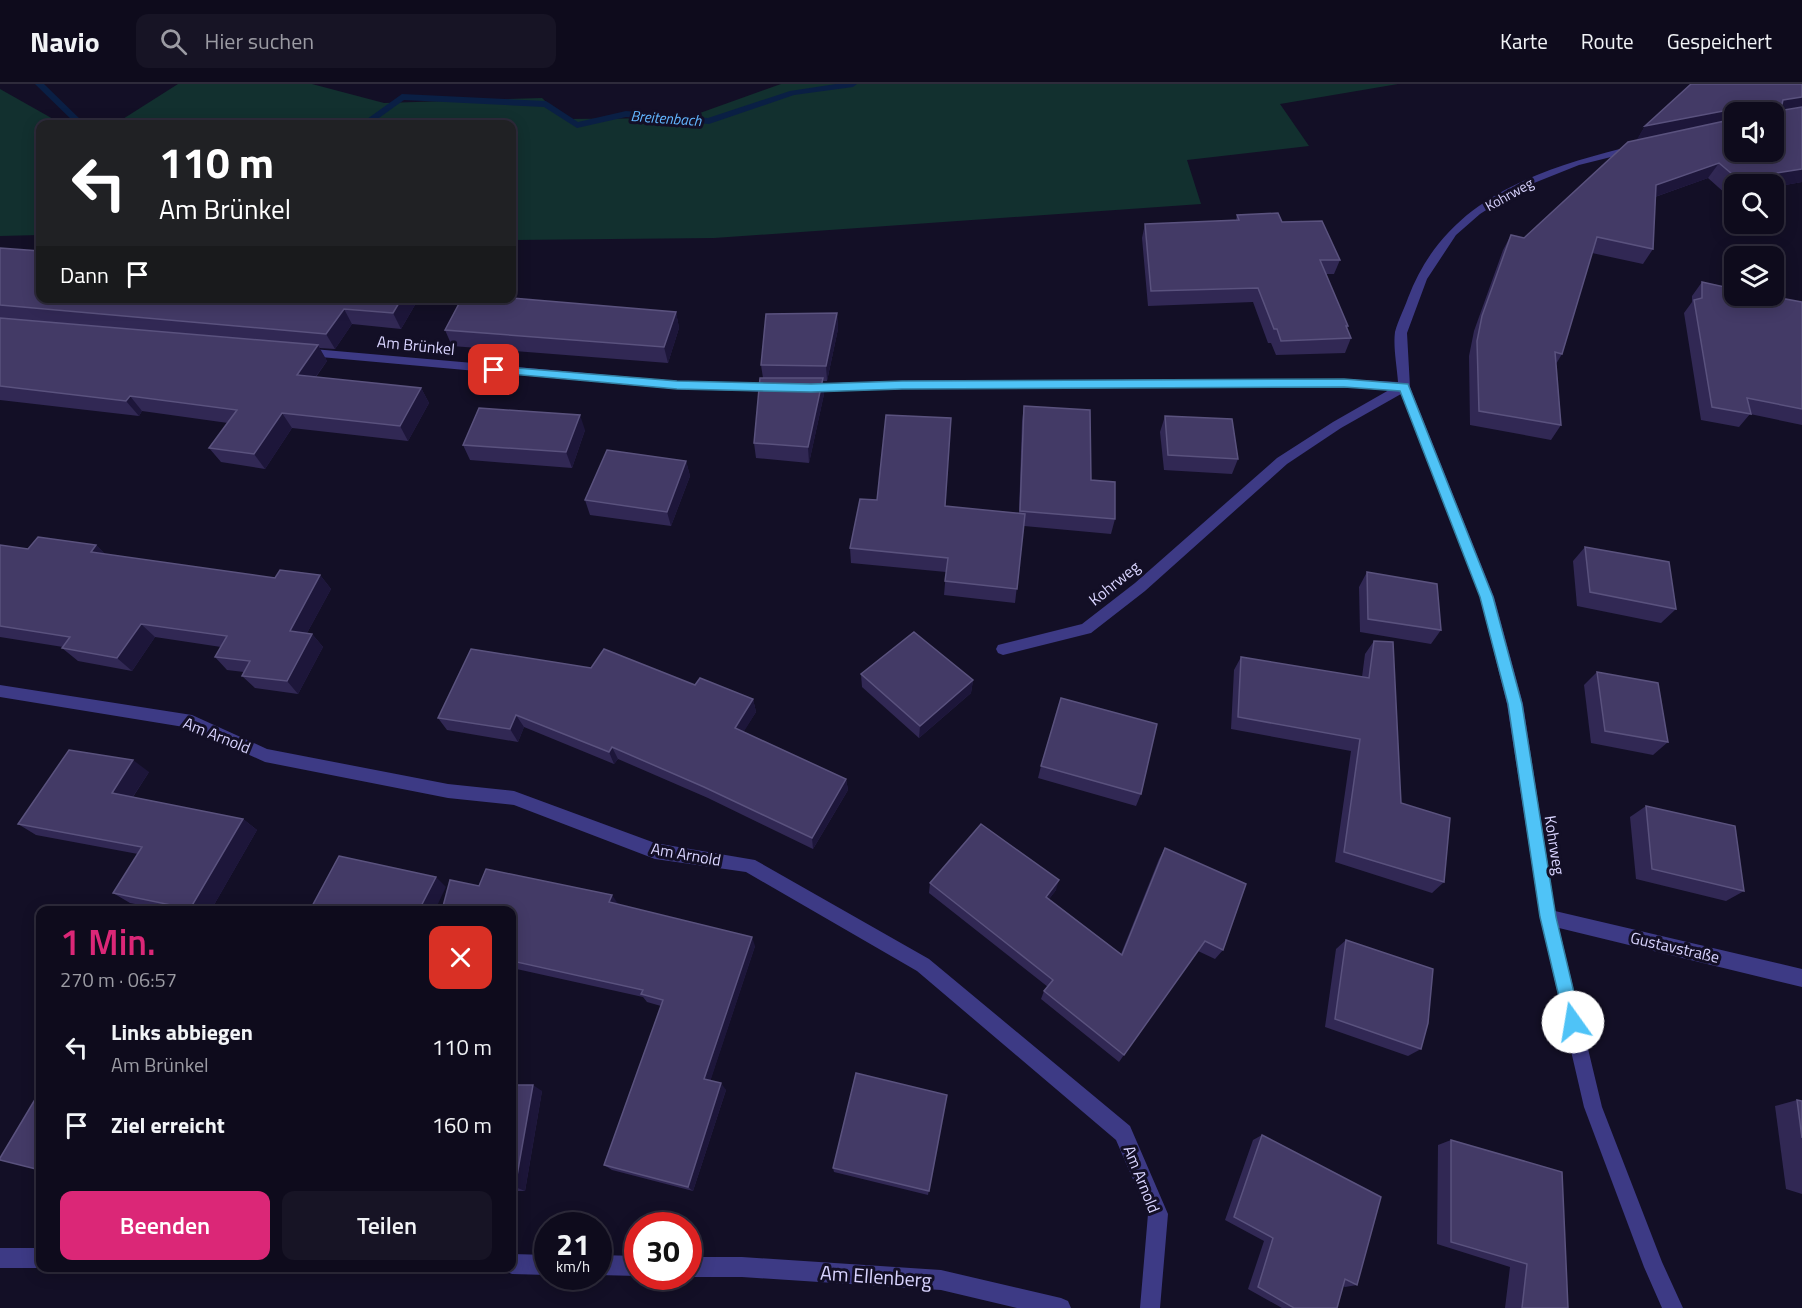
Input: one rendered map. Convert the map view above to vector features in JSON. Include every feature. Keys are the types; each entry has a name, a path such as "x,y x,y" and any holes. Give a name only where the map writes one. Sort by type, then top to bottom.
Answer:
{"street":[{"name":"Kohrweg","path":"1654,143 1575,163 1515,187 1476,212 1452,233 1421,279 1401,333 1404,387 1486,597 1515,704 1548,917 1593,1107 1654,1267 1673,1308"},
{"name":"Am Brünkel","path":"286,350 677,385 811,388 902,385 1344,383 1404,387"},
{"name":"Kohrweg","path":"1003,649 1086,628 1140,587 1282,461 1337,425 1404,387"},
{"name":"Am Arnold","path":"0,691 192,722 265,755 448,791 514,798 655,851 749,865 923,965 1123,1133 1158,1214 1150,1308"},
{"name":"Gustavstraße","path":"1548,917 1802,978"},
{"path":"0,1258 36,1258"},
{"path":"516,1264 534,1265"},
{"name":"Am Ellenberg","path":"702,1267 742,1267 940,1280 1061,1308"}],"green space":[{"path":"178,84 312,84 384,103 542,98 564,119 686,118 781,84 1398,84 1280,104 1309,146 1187,160 1201,204 714,238 516,240 516,120 121,120"},
{"path":"0,89 55,120 36,120 36,235 0,236"}],"building":[{"path":"1691,84 1802,84 1802,97 1783,100 1782,102 1724,102 1724,111 1645,126"},
{"path":"1802,107 1802,169 1770,174 1732,174 1719,163 1656,185 1653,249 1597,237 1562,354 1555,352 1561,425 1479,411 1477,341 1482,316 1511,235 1524,238 1628,142 1724,121 1724,162 1784,162 1784,110"},
{"path":"1278,213 1282,222 1322,221 1340,260 1320,260 1351,338 1281,341 1258,288 1151,291 1145,224 1239,220 1237,215"},
{"path":"0,248 36,251 36,303 399,303 393,313 344,309 326,334 0,305"},
{"path":"1702,282 1724,287 1724,306 1784,306 1784,299 1802,302 1802,409 1747,398 1751,414 1712,407 1694,300 1702,298"},
{"path":"516,298 676,312 664,347 445,330 459,303 516,303"},
{"path":"837,313 826,366 761,365 766,314"},
{"path":"0,318 318,345 297,375 421,388 400,426 282,413 254,454 209,448 237,410 130,396 126,401 0,386"},
{"path":"760,378 823,378 808,447 754,443"},
{"path":"1024,406 1090,410 1091,480 1115,482 1115,519 1020,511"},
{"path":"479,408 580,415 566,452 463,445"},
{"path":"886,415 951,418 945,506 1025,514 1017,589 945,581 948,558 850,548 860,499 877,500"},
{"path":"1165,416 1232,419 1238,459 1168,455"},
{"path":"607,450 686,461 667,512 585,500"},
{"path":"38,537 96,545 91,552 275,578 280,570 320,575 290,631 312,634 287,681 242,676 250,661 215,657 227,636 141,624 117,658 62,648 70,637 0,626 0,545 28,549"},
{"path":"1585,547 1669,562 1676,609 1590,592"},
{"path":"1367,572 1437,584 1441,630 1368,619"},
{"path":"914,632 973,680 920,726 861,674"},
{"path":"1374,641 1393,642 1401,803 1450,818 1444,882 1344,852 1360,739 1238,717 1241,657 1369,678"},
{"path":"471,649 591,668 604,649 695,685 700,678 753,699 735,728 846,779 812,838 612,747 609,752 516,715 510,729 438,718"},
{"path":"1597,672 1658,683 1668,742 1605,731"},
{"path":"1061,698 1157,724 1141,794 1041,766"},
{"path":"69,750 133,760 112,793 243,819 192,906 176,906 113,893 142,847 18,824"},
{"path":"1646,806 1735,826 1744,891 1652,869"},
{"path":"981,824 1059,880 1046,897 1122,955 1165,848 1246,884 1223,950 1205,941 1124,1055 1044,991 1053,980 930,883"},
{"path":"339,856 436,877 421,906 312,906"},
{"path":"486,869 612,895 609,902 752,937 704,1079 721,1083 688,1187 604,1165 663,1000 641,994 643,990 516,962 516,906 443,906 450,880 479,886"},
{"path":"1346,940 1433,969 1428,1023 1421,1049 1335,1019"},
{"path":"856,1073 947,1095 929,1191 833,1168"},
{"path":"516,1085 533,1085 516,1181"},
{"path":"36,1098 36,1169 0,1160"},
{"path":"1797,1100 1802,1101 1802,1138"},
{"path":"1262,1135 1381,1197 1357,1285 1345,1279 1337,1308 1294,1308 1258,1287 1273,1238 1234,1217"},
{"path":"1451,1140 1562,1172 1568,1308 1522,1308 1527,1264 1451,1242"}],"waterway":[{"name":"Breitenbach","path":"39,84 77,120"},
{"name":"Breitenbach","path":"370,120 402,97 546,104 577,125 626,114 709,121 793,93 853,84"}],"route":[{"path":"494,370 677,385 811,388 902,385 1344,383 1404,387 1486,597 1515,704 1548,917 1573,1022"}]}
